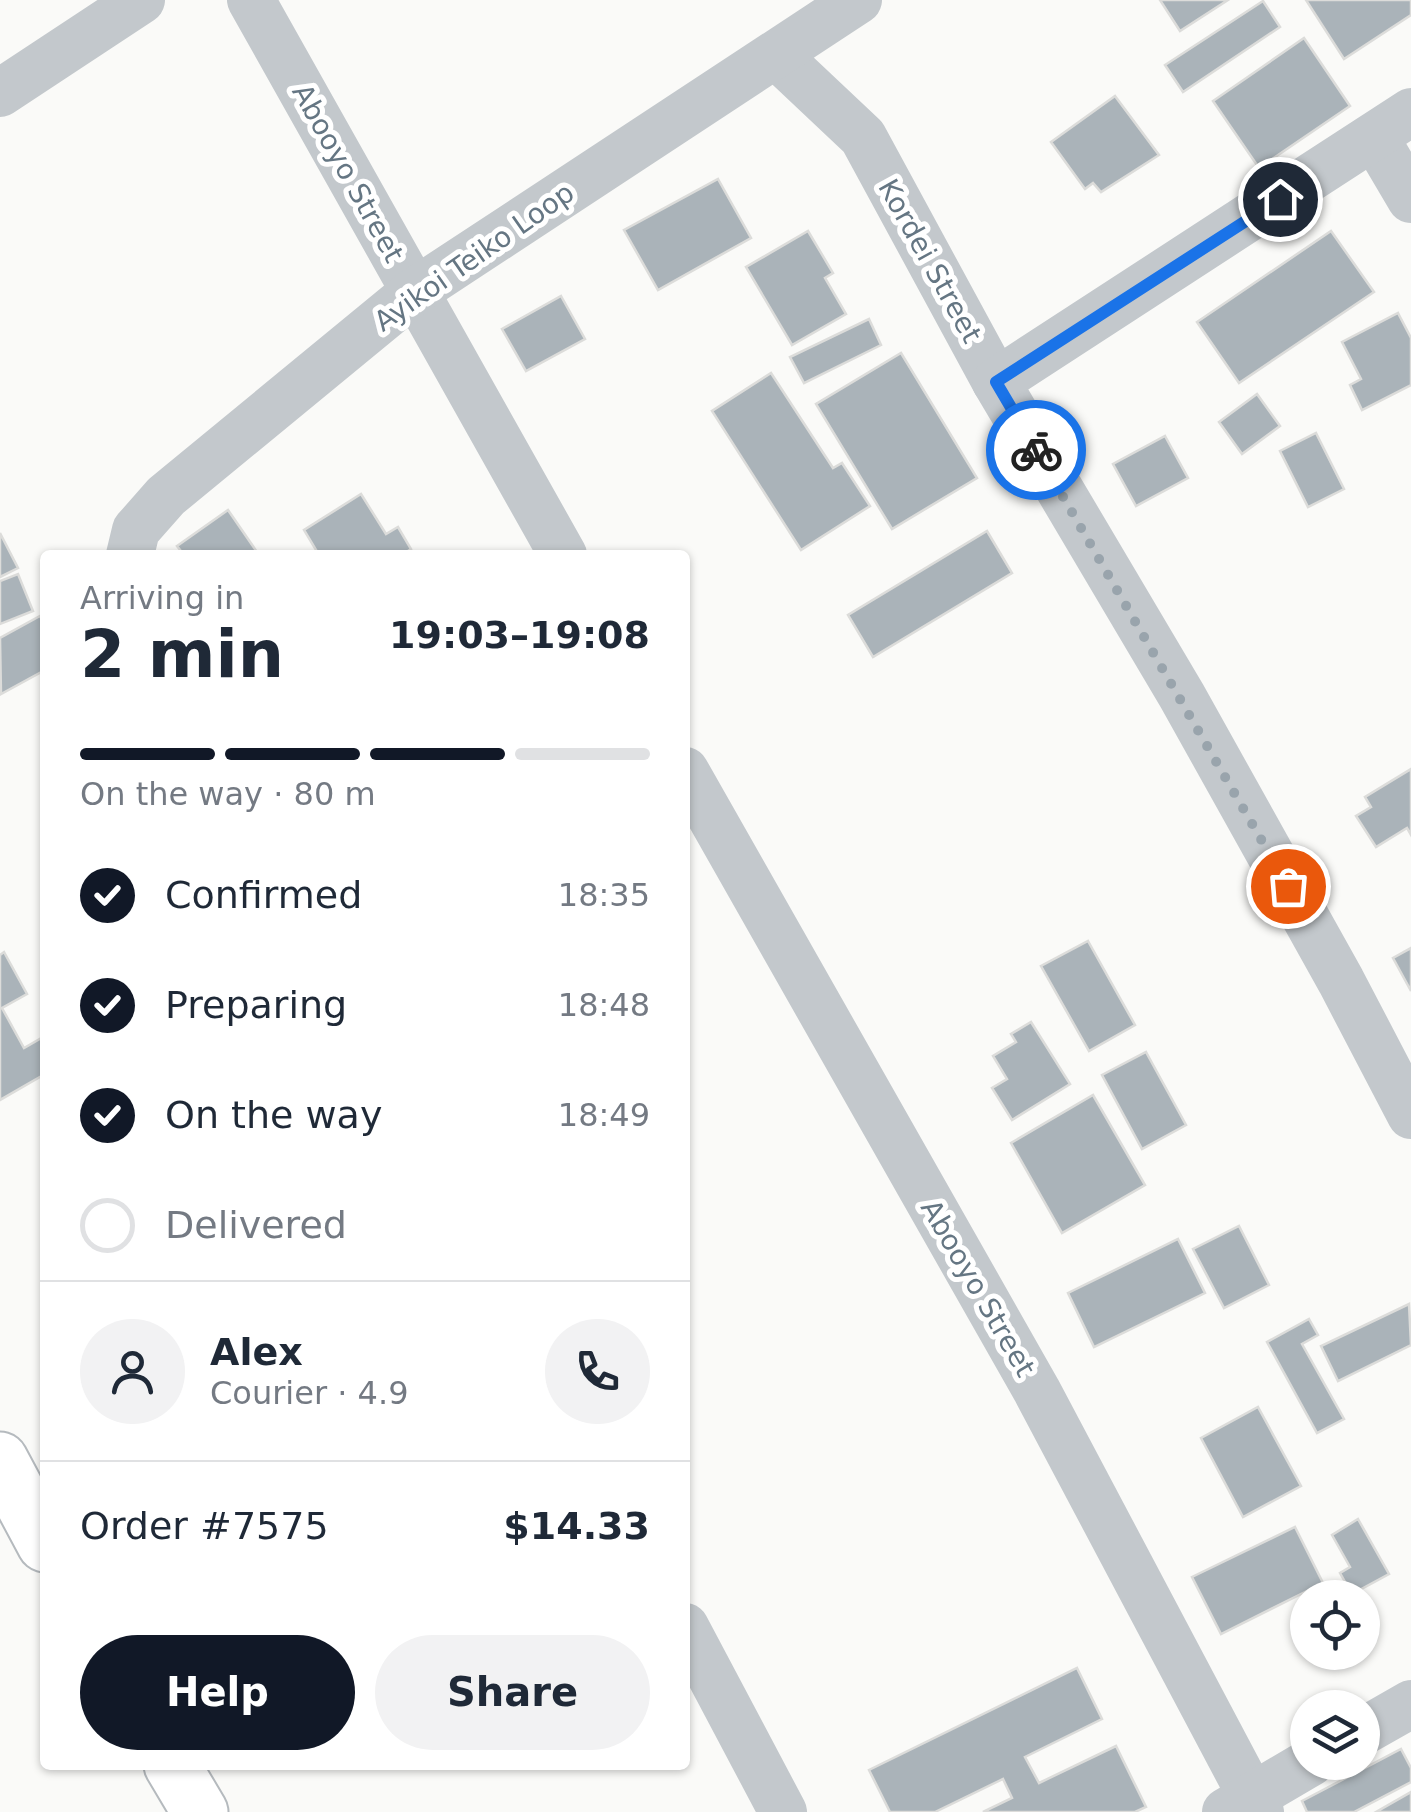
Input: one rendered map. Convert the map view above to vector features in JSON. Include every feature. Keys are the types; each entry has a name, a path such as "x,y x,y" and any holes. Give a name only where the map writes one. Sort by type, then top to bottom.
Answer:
{"main road":[{"path":"0,1460 40,1535"},
{"path":"175,1770 200,1812"}],"street":[{"path":"0,93 142,0"},
{"name":"Abooyo Street","path":"251,0 560,550"},
{"name":"Ayikoi Teiko Loop","path":"131,550 136,530 166,496 414,292 858,0"},
{"name":"Kordei Street","path":"776,55 863,137 996,382 1191,713 1411,1115"},
{"path":"996,382 1393,125 1411,199"},
{"name":"Abooyo Street","path":"690,780 1037,1391 1245,1807"},
{"path":"690,1637 782,1812"},
{"path":"1380,1722 1411,1704"},
{"path":"1245,1807 1290,1776"}],"building":[{"path":"1160,0 1228,0 1180,31"},
{"path":"1306,0 1411,0 1411,15 1344,59"},
{"path":"1263,1 1280,27 1183,92 1165,65"},
{"path":"1304,38 1350,106 1259,168 1213,101"},
{"path":"1115,96 1159,155 1101,192 1093,183 1085,189 1051,142"},
{"path":"718,179 751,238 658,290 624,230"},
{"path":"808,231 833,273 825,278 846,314 792,345 746,267"},
{"path":"1331,231 1374,292 1239,383 1197,322"},
{"path":"561,296 585,339 526,371 502,329"},
{"path":"1398,313 1411,338 1411,385 1362,410 1350,385 1361,379 1342,342"},
{"path":"869,319 881,345 804,383 790,357"},
{"path":"901,353 977,478 892,529 816,404"},
{"path":"771,373 833,468 842,463 870,506 801,550 712,411"},
{"path":"1257,394 1280,426 1242,454 1219,422"},
{"path":"1316,433 1344,489 1308,507 1280,451"},
{"path":"1165,436 1188,478 1136,506 1113,464"},
{"path":"361,494 386,534 398,527 411,549 316,550 304,530"},
{"path":"228,510 256,550 180,550 177,546"},
{"path":"987,531 1012,573 873,657 848,615"},
{"path":"0,533 18,568 0,577"},
{"path":"18,574 33,611 0,624 0,581"},
{"path":"40,616 40,673 1,694 0,638"},
{"path":"1411,769 1411,835 1407,828 1376,847 1356,816 1371,807 1365,797"},
{"path":"1088,941 1135,1025 1089,1051 1041,966"},
{"path":"1411,948 1411,991 1393,958"},
{"path":"4,952 27,994 2,1008 24,1048 40,1039 40,1077 0,1100 0,955"},
{"path":"1031,1022 1070,1084 1012,1120 992,1088 1007,1079 993,1056 1016,1042 1011,1034"},
{"path":"1146,1052 1186,1125 1142,1149 1102,1075"},
{"path":"1093,1095 1145,1185 1062,1233 1011,1143"},
{"path":"1239,1226 1269,1285 1224,1308 1193,1249"},
{"path":"1178,1239 1205,1293 1094,1347 1068,1293"},
{"path":"1409,1304 1411,1345 1338,1381 1321,1346"},
{"path":"1309,1319 1318,1335 1302,1344 1344,1419 1317,1433 1267,1342"},
{"path":"1258,1407 1301,1486 1243,1517 1201,1438"},
{"path":"1358,1519 1389,1574 1378,1580 1344,1580 1340,1573 1350,1567 1332,1535"},
{"path":"1295,1527 1322,1580 1290,1580 1290,1600 1221,1634 1192,1577"},
{"path":"1077,1668 1102,1719 1025,1757 1039,1783 1116,1746 1146,1807 1135,1812 983,1812 1012,1798 1003,1779 935,1812 890,1812 869,1770"},
{"path":"1401,1749 1411,1768 1411,1782 1354,1812 1307,1812 1302,1801 1342,1780 1380,1780 1380,1760"},
{"path":"1411,1792 1411,1812 1376,1812"}],"way so far":[{"path":"1036,450 1182,696 1288,886"}],"route":[{"path":"1036,450 996,382 1280,199"}]}
